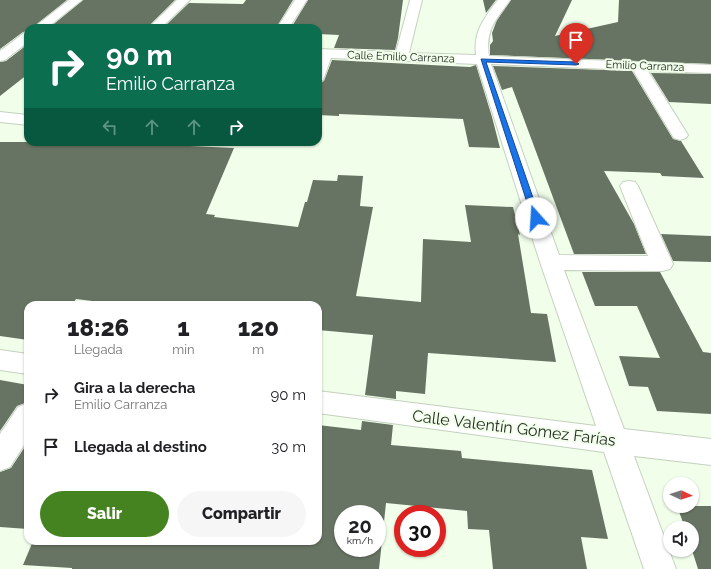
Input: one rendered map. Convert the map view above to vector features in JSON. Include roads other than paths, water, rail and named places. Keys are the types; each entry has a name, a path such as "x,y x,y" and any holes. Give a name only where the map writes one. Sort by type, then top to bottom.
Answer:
{"street":[{"path":"44,24 76,0"},
{"path":"158,24 184,0"},
{"path":"286,24 301,0"},
{"path":"401,57 416,0"},
{"path":"504,0 483,29 480,46 483,60 551,262 660,569"},
{"path":"0,41 24,40"},
{"path":"0,57 24,41"},
{"name":"Calle Emilio Carranza","path":"322,54 483,60"},
{"name":"Emilio Carranza","path":"483,60 711,69"},
{"path":"638,66 680,135"},
{"path":"0,117 24,120"},
{"path":"551,262 662,264 629,186"},
{"path":"0,360 24,363"},
{"name":"Calle Valentín Gómez Farías","path":"322,403 614,441 711,452"},
{"path":"0,458 24,421"}]}
